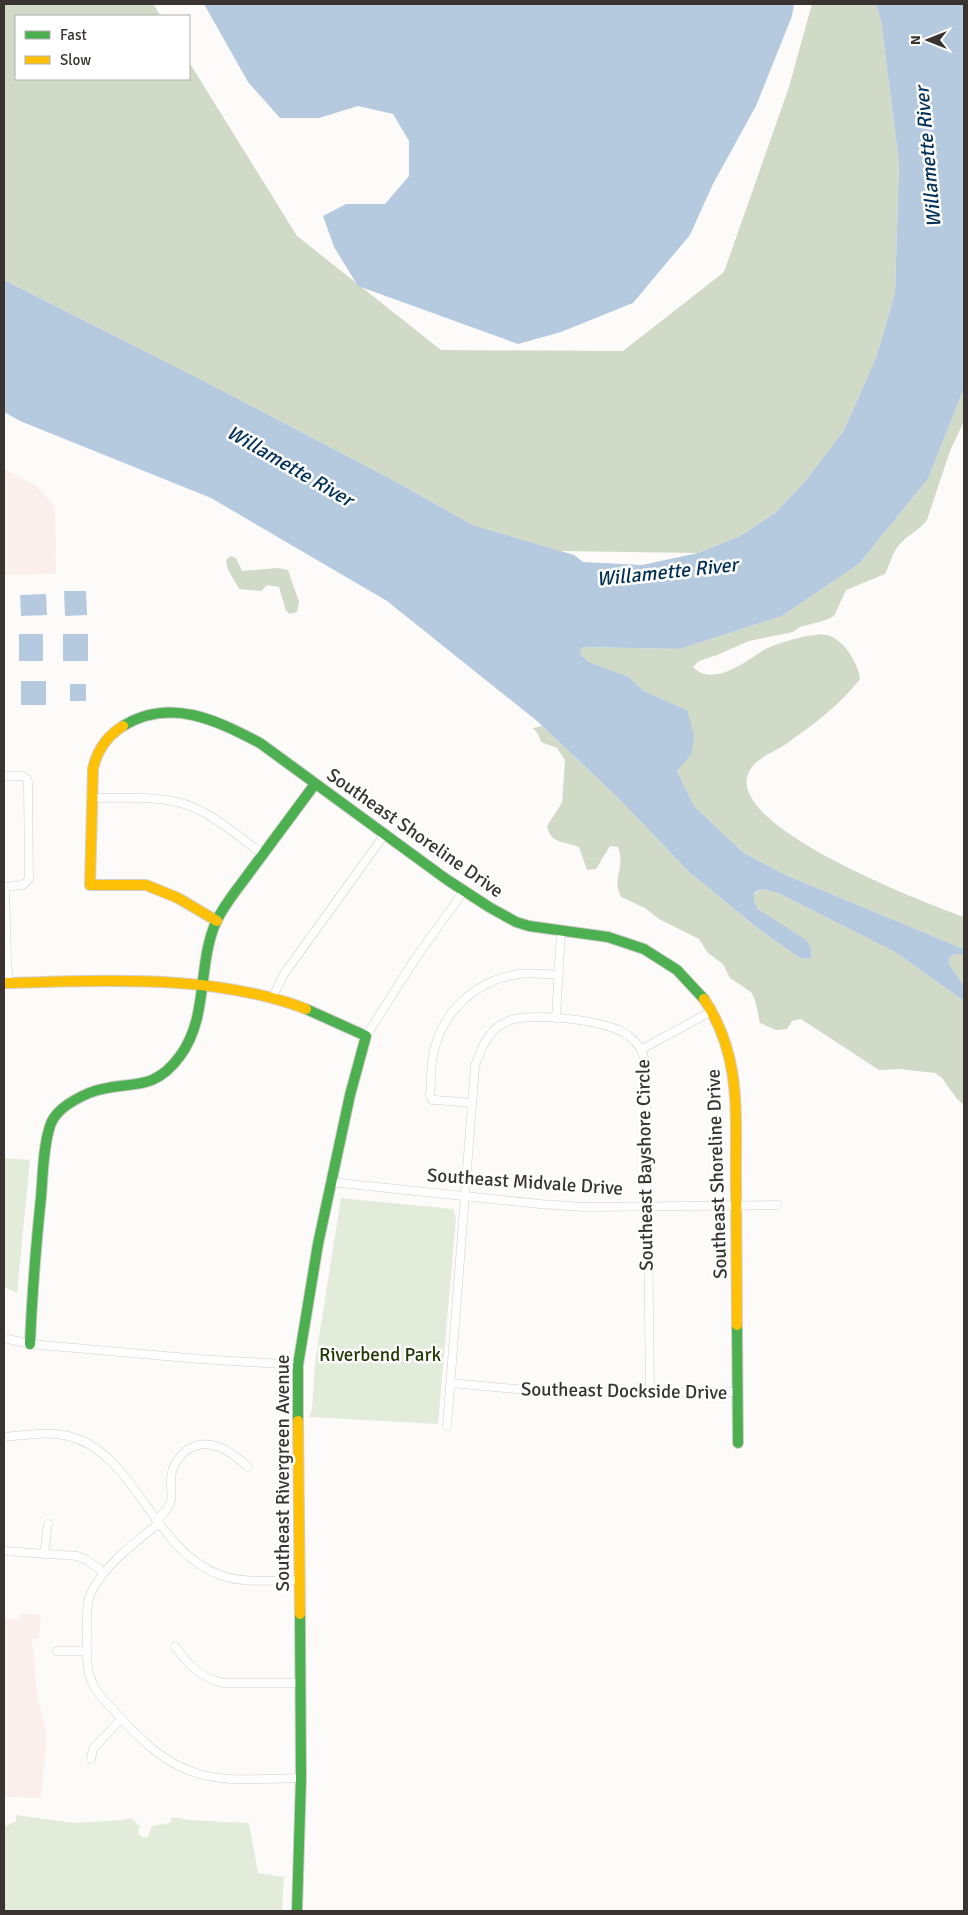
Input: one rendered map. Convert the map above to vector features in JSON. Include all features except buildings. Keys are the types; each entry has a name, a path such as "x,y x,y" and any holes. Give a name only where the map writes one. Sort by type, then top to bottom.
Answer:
{"street":[{"name":"Southeast Shoreline Drive","path":"217,921 178,898 146,884 90,885 91,779 94,761 102,744 129,721 147,714 163,712 182,714 204,718 232,729 260,743 464,892 520,924 608,937 636,945 676,969 695,988 712,1011 723,1031 728,1047 735,1088 738,1443"},
{"path":"4,776 23,776 28,782 29,879 27,883 4,887 6,983 132,982 202,985 272,998 300,1007 366,1036"},
{"path":"30,1344 32,1294 44,1155 50,1125 64,1107 84,1094 97,1090 140,1084 162,1075 171,1067 186,1047 193,1033 198,1014 207,947 217,921 263,854 315,784"},
{"path":"91,798 134,798 178,802 207,814 263,854"},
{"path":"272,998 284,974 385,834"},
{"name":"Southeast Rivergreen Avenue","path":"297,1911 301,1778 298,1365 330,1182 366,1036 414,959 464,892"},
{"path":"556,1018 561,931"},
{"path":"472,1103 432,1100 430,1095 432,1060 439,1033 453,1009 470,993 489,983 514,975 559,974"},
{"path":"642,1049 712,1011"},
{"name":"Southeast Bayshore Circle","path":"447,1426 475,1066 482,1045 490,1034 504,1022 518,1018 533,1016 608,1025 628,1035 642,1049 646,1065 650,1394"},
{"name":"Southeast Midvale Drive","path":"330,1182 464,1197 583,1207 777,1205"},
{"path":"4,1338 30,1344 199,1359 298,1365"},
{"name":"Southeast Dockside Drive","path":"451,1383 560,1393 650,1394 738,1392"},
{"path":"4,1437 62,1435 78,1439 97,1448 112,1461 158,1521 188,1556 210,1571 222,1576 243,1580 299,1580"},
{"path":"248,1467 221,1447 204,1444 189,1449 182,1455 173,1469 172,1503 158,1521 103,1572 90,1595 88,1603 88,1668 92,1683 100,1696 121,1719 156,1752 186,1770 229,1778 301,1778"},
{"path":"44,1554 48,1524"},
{"path":"4,1552 77,1556 103,1572"},
{"path":"175,1646 194,1670 211,1680 223,1683 300,1683"},
{"path":"57,1651 87,1652"},
{"path":"91,1759 93,1749 121,1719"}],"shaded area":[{"path":"4,469 35,485 55,507 56,574 4,575"},
{"path":"21,1613 41,1615 39,1639 32,1639 37,1694 47,1734 41,1798 4,1797 4,1618 19,1619"}],"green space":[{"path":"4,4 153,4 160,15 15,15 15,80 190,80 190,64 297,236 441,350 623,351 724,272 789,87 812,4 876,4 881,21 899,163 895,293 876,358 844,430 807,479 775,513 740,536 698,553 560,551 473,525 391,479 198,378 4,280"},
{"path":"964,388 964,421 950,451 927,520 899,545 885,574 846,590 834,616 826,620 800,627 793,632 749,641 699,661 693,667 701,673 710,675 720,674 739,666 770,647 813,635 830,636 844,646 856,664 860,679 835,706 816,722 753,765 750,770 748,791 764,814 794,837 831,859 872,879 964,917 964,949 788,876 744,853 694,806 677,771 681,764 687,710 644,691 629,677 589,662 580,654 583,647 680,649 782,616 859,564 928,479"},
{"path":"231,556 236,558 242,571 278,568 288,570 299,602 297,612 290,614 286,611 279,587 267,585 261,591 239,589 228,570 226,560"},
{"path":"542,726 620,800 688,871 761,931 800,958 809,959 812,957 811,948 805,940 758,909 754,901 754,894 762,889 778,893 895,952 964,1001 964,1105 957,1099 942,1078 935,1073 900,1069 879,1070 801,1019 792,1021 787,1029 776,1030 760,1023 755,1000 751,992 730,978 723,964 708,953 699,939 659,919 645,908 621,897 617,884 620,862 618,847 610,846 596,869 587,870 579,847 554,839 547,826 562,803 565,760 557,748 541,742 533,728"},
{"path":"959,954 964,956 964,986 949,964 950,956"},
{"path":"4,1158 30,1160 17,1293 4,1287"},
{"name":"Riverbend Park","path":"341,1198 453,1209 456,1218 438,1424 309,1417 312,1409 315,1362"},
{"path":"16,1815 74,1823 131,1818 140,1826 138,1834 143,1838 148,1837 152,1826 170,1823 172,1817 189,1820 249,1823 258,1873 284,1877 282,1911 4,1911 4,1827 16,1821"}],"water":[{"path":"204,4 794,4 792,16 756,106 713,184 690,235 633,303 561,332 518,344 358,286 334,247 323,216 346,204 385,204 409,176 409,141 393,114 358,106 319,118 280,118 248,82"},
{"name":"Willamette River","path":"876,4 964,4 964,388 928,479 859,564 782,616 680,649 583,647 580,654 589,662 629,677 644,691 687,710 694,735 692,753 677,771 694,806 744,853 788,876 964,949 964,956 959,954 950,956 949,964 964,986 964,1001 895,952 778,893 762,889 754,893 754,901 758,909 806,940 811,948 812,957 809,959 800,958 761,931 688,871 620,800 537,721 387,601 211,498 20,421 4,412 4,280 198,378 391,479 473,525 574,555 583,562 642,565 698,553 740,536 775,513 807,479 844,430 876,358 895,293 899,163 881,21"},
{"path":"64,591 86,591 87,615 65,616"},
{"path":"46,594 47,615 21,616 20,595"},
{"path":"19,634 43,634 43,661 19,661"},
{"path":"63,634 88,634 88,661 63,661"},
{"path":"21,681 46,681 46,705 21,705"},
{"path":"70,684 86,684 86,701 70,701"}],"traffic: fast":[{"path":"123,726 141,717 158,713 175,713 193,715 227,727 260,743 446,879 489,907 516,922 529,926 608,937 644,949 677,970 704,999"},
{"path":"30,1344 34,1270 44,1161 46,1143 53,1120 66,1105 89,1093 102,1089 138,1084 159,1077 180,1056 189,1041 195,1025 206,956 216,922 233,895 315,784"},
{"path":"298,1421 298,1365 318,1244 350,1095 366,1036 306,1009"},
{"path":"737,1325 738,1443"},
{"path":"297,1911 301,1778 300,1614"}],"traffic: slow":[{"path":"123,726 103,744 93,769 90,885 146,885 178,898 217,921"},
{"path":"4,983 118,981 195,984 233,989 270,997 306,1009"},
{"path":"704,999 717,1021 725,1043 731,1065 734,1088 736,1111 737,1325"},
{"path":"298,1421 300,1614"}]}
